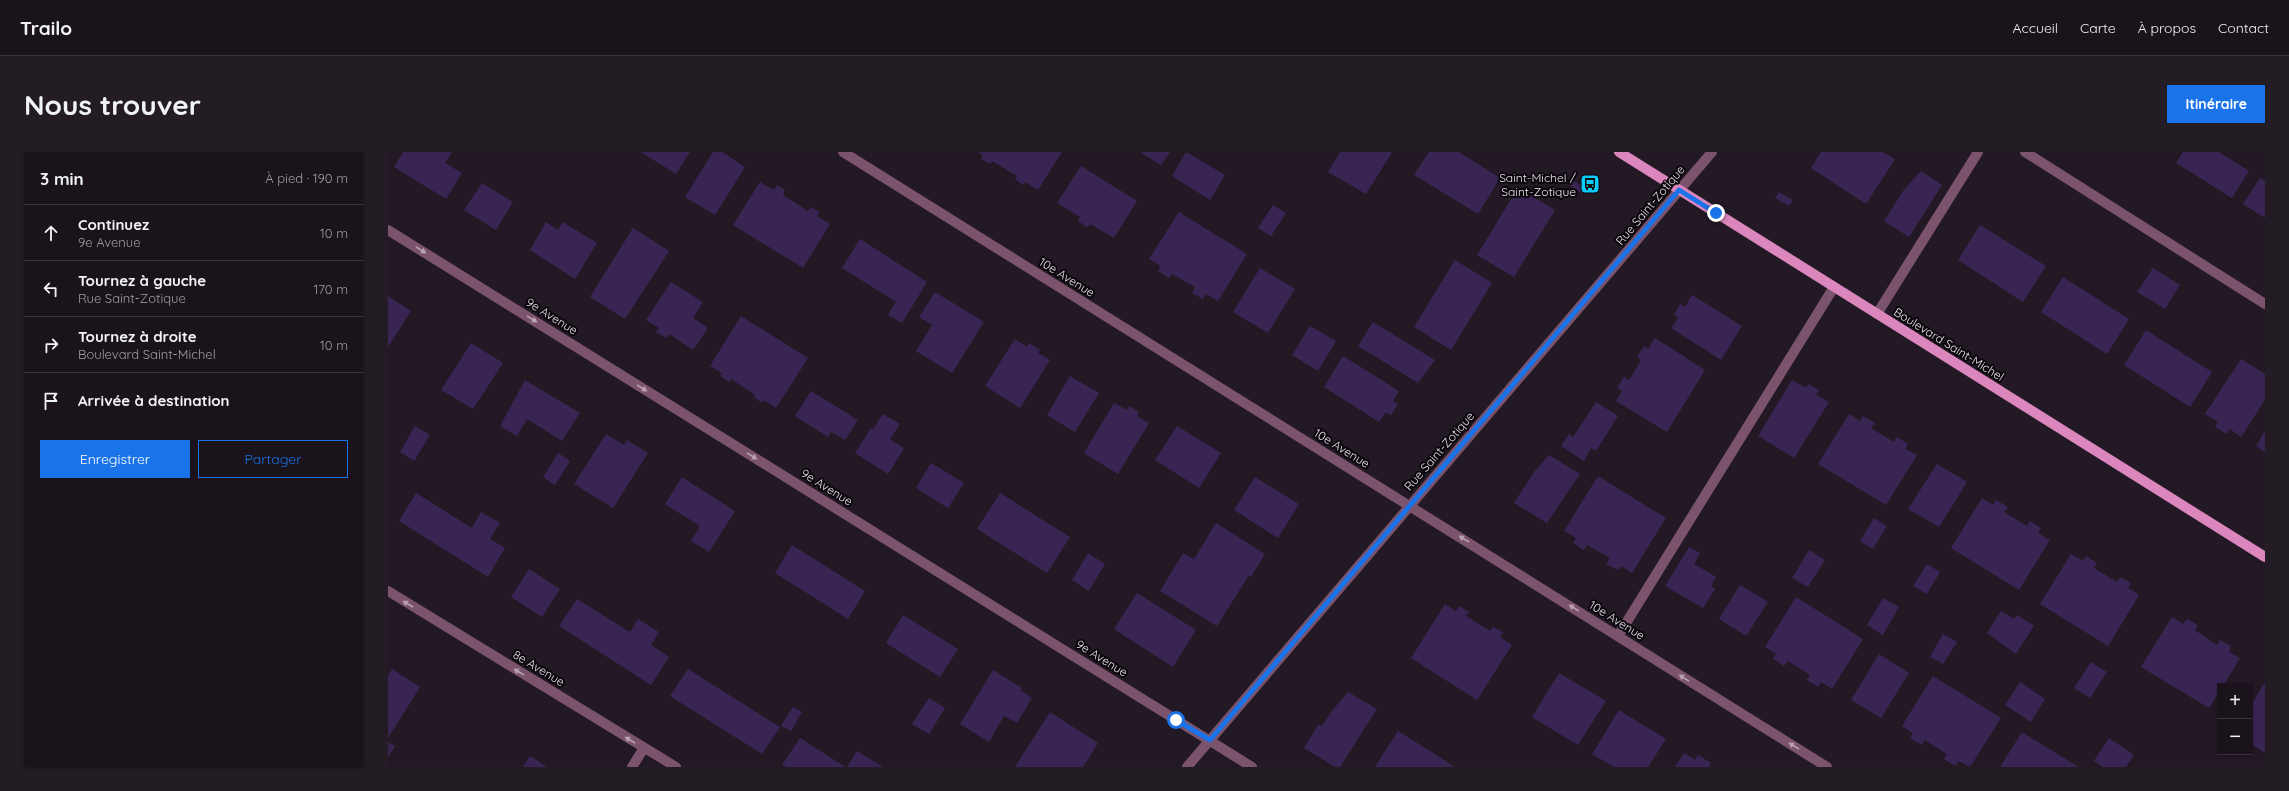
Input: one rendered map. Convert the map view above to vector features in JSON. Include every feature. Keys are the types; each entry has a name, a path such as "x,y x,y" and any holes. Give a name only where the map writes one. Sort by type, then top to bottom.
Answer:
{"main road":[{"name":"Boulevard Saint-Michel","path":"1619,152 2265,557"}],"street":[{"name":"10e Avenue","path":"843,152 1827,767"},
{"name":"Rue Saint-Zotique","path":"1187,767 1712,152"},
{"path":"1877,314 1978,152"},
{"path":"2024,152 2265,304"},
{"name":"9e Avenue","path":"388,230 1252,767"},
{"path":"1618,636 1834,287"},
{"name":"8e Avenue","path":"388,592 676,767"},
{"path":"632,767 644,748"}],"building":[{"path":"403,152 452,152 445,163 462,173 446,199 394,167"},
{"path":"641,152 690,152 676,174"},
{"path":"713,152 722,152 745,167 715,215 685,197"},
{"path":"978,152 1062,152 1038,190 1025,182 1023,185 1015,179 1017,176 992,161 990,164 981,159 983,156"},
{"path":"1140,152 1170,152 1161,165"},
{"path":"1186,152 1225,175 1210,200 1172,176"},
{"path":"1340,152 1392,152 1366,194 1328,172"},
{"path":"1429,152 1459,152 1500,178 1478,214 1414,175"},
{"path":"1821,152 1883,152 1895,159 1866,204 1811,168"},
{"path":"2183,152 2219,152 2249,171 2232,198 2176,163"},
{"path":"1081,166 1137,201 1114,238 1090,224 1088,228 1078,221 1080,217 1057,203"},
{"path":"1921,171 1942,185 1909,237 1884,221 1903,191"},
{"path":"2260,178 2265,181 2265,218 2243,204"},
{"path":"1571,179 1585,188 1582,193 1568,184"},
{"path":"760,182 774,190 777,185 785,190 783,195 808,211 811,207 820,212 817,216 830,224 803,268 733,225"},
{"path":"482,183 513,202 496,230 464,210"},
{"path":"1518,188 1555,210 1514,277 1477,255"},
{"path":"1779,192 1793,200 1789,206 1775,198"},
{"path":"1273,205 1286,213 1271,236 1258,228"},
{"path":"1179,212 1247,254 1218,301 1206,294 1203,299 1192,293 1195,287 1172,274 1169,278 1158,271 1161,266 1149,259"},
{"path":"546,222 558,230 563,222 597,243 575,279 530,250"},
{"path":"1980,225 2046,266 2023,302 1958,260"},
{"path":"633,228 669,251 625,319 590,297"},
{"path":"860,239 927,282 902,323 888,315 896,302 842,268"},
{"path":"1455,260 1492,283 1451,350 1414,327"},
{"path":"1260,268 1295,289 1268,333 1233,312"},
{"path":"2153,268 2180,285 2165,309 2137,292"},
{"path":"2063,277 2129,319 2107,354 2041,312"},
{"path":"671,282 703,302 693,318 708,328 693,350 669,334 666,338 656,332 659,328 646,320"},
{"path":"935,292 984,322 952,373 916,351 932,325 919,317"},
{"path":"1692,295 1742,326 1721,360 1671,328 1678,318 1674,315 1680,304 1685,307"},
{"path":"388,296 411,311 388,347"},
{"path":"741,316 808,358 776,408 764,400 762,403 754,397 755,395 731,379 729,382 720,376 722,373 710,366"},
{"path":"1373,322 1435,360 1418,383 1358,346"},
{"path":"1310,326 1336,341 1318,371 1292,355"},
{"path":"2146,330 2212,372 2190,407 2124,365"},
{"path":"1655,338 1705,370 1667,432 1616,401 1622,391 1617,388 1624,377 1629,380 1641,360 1637,357 1644,346 1648,349"},
{"path":"1015,339 1027,347 1029,343 1040,350 1038,353 1050,360 1020,408 985,386"},
{"path":"471,343 503,363 473,409 441,390"},
{"path":"1343,356 1399,391 1393,401 1398,404 1391,415 1386,412 1379,422 1324,387"},
{"path":"2241,359 2265,374 2265,400 2241,437 2230,429 2227,434 2215,427 2218,422 2205,414"},
{"path":"1070,376 1099,393 1075,432 1047,415"},
{"path":"525,380 580,413 562,441 527,419 517,436 500,426"},
{"path":"1792,380 1806,388 1808,384 1819,390 1816,395 1829,402 1794,458 1758,436"},
{"path":"811,391 858,420 845,440 831,432 828,437 795,416"},
{"path":"1596,402 1618,416 1596,451 1591,448 1584,461 1561,446 1569,434 1573,437"},
{"path":"1114,403 1127,410 1129,406 1139,412 1137,416 1149,423 1118,474 1084,453"},
{"path":"883,414 900,424 890,439 904,448 888,474 855,453 871,428 873,429"},
{"path":"1849,414 1860,421 1863,416 1875,423 1871,428 1894,442 1897,437 1908,444 1905,449 1917,455 1886,505 1818,464"},
{"path":"415,426 430,435 414,461 400,452"},
{"path":"1177,426 1221,453 1199,488 1155,460"},
{"path":"2265,431 2265,452 2256,446"},
{"path":"606,434 624,445 627,440 648,453 613,508 574,484"},
{"path":"558,453 570,461 555,485 543,477"},
{"path":"1549,455 1580,474 1547,523 1514,503 1534,472"},
{"path":"931,463 964,483 948,508 916,488"},
{"path":"1937,464 1967,482 1939,527 1908,509"},
{"path":"1598,476 1666,518 1632,573 1621,566 1618,570 1606,564 1610,558 1587,545 1584,550 1573,543 1576,538 1564,531"},
{"path":"682,477 735,511 709,552 691,541 700,526 665,504"},
{"path":"1255,477 1299,504 1278,538 1234,510"},
{"path":"416,493 472,528 481,512 500,523 490,539 505,548 488,577 399,521"},
{"path":"1000,493 1070,537 1047,573 977,529"},
{"path":"1982,498 1993,505 1996,500 2008,507 2004,512 2027,526 2030,521 2041,528 2038,533 2050,540 2019,590 1951,548"},
{"path":"1874,518 1887,526 1873,549 1860,541"},
{"path":"1216,523 1265,554 1251,577 1249,575 1217,626 1160,591 1183,553 1194,559"},
{"path":"792,545 865,591 848,619 775,573"},
{"path":"1689,547 1700,553 1694,564 1716,577 1711,586 1715,589 1703,608 1665,586"},
{"path":"1809,550 1825,560 1808,587 1792,578"},
{"path":"1088,553 1105,564 1089,591 1072,580"},
{"path":"2071,554 2083,561 2086,556 2097,563 2094,568 2117,582 2120,577 2131,583 2128,588 2139,595 2108,646 2040,604"},
{"path":"1927,564 1940,572 1927,594 1913,586"},
{"path":"529,569 560,589 542,617 511,597"},
{"path":"1740,585 1768,602 1746,636 1719,619"},
{"path":"1137,593 1196,630 1173,667 1114,629"},
{"path":"1796,597 1863,639 1832,689 1821,682 1818,687 1807,680 1810,675 1788,661 1784,666 1773,659 1776,654 1765,647"},
{"path":"1883,598 1899,607 1883,635 1867,625"},
{"path":"577,599 630,632 638,619 659,632 651,645 669,657 651,685 559,626"},
{"path":"1445,604 1456,611 1459,606 1469,612 1466,616 1490,631 1493,627 1503,632 1500,637 1512,645 1477,700 1411,658"},
{"path":"2001,611 2014,619 2017,615 2034,626 2016,654 1987,633"},
{"path":"903,615 958,649 940,677 886,643"},
{"path":"2172,617 2183,624 2187,619 2198,625 2195,630 2217,645 2220,640 2231,646 2229,652 2240,658 2225,683 2217,683 2217,695 2209,708 2141,667"},
{"path":"1943,634 1957,642 1943,664 1930,657"},
{"path":"1879,654 1909,673 1881,718 1851,700"},
{"path":"2091,662 2107,672 2090,698 2074,688"},
{"path":"392,669 420,687 388,738 388,676"},
{"path":"688,669 780,727 762,754 670,696"},
{"path":"993,670 1022,688 1020,690 1032,698 1017,723 1004,716 989,742 960,724"},
{"path":"1559,673 1606,701 1578,745 1532,717"},
{"path":"1933,676 2001,718 1970,767 1959,761 1955,766 1944,759 1947,754 1925,740 1922,745 1910,738 1913,733 1902,726"},
{"path":"2020,682 2045,699 2031,722 2005,705"},
{"path":"2265,682 2265,753 2253,745 2253,702"},
{"path":"1348,692 1377,709 1340,767 1335,767 1304,748 1318,725 1322,726 1331,712"},
{"path":"929,698 945,708 929,734 912,724"},
{"path":"793,707 802,712 791,731 781,726"},
{"path":"1619,710 1666,739 1648,767 1614,767 1592,754"},
{"path":"1050,712 1098,743 1083,767 1015,767"},
{"path":"1398,731 1430,751 1455,767 1375,767"},
{"path":"2022,732 2056,753 2079,767 2000,767"},
{"path":"800,738 845,767 785,767 782,765"},
{"path":"2109,738 2134,755 2126,767 2103,767 2094,761"},
{"path":"388,742 395,746 388,757"},
{"path":"857,751 883,767 847,767"},
{"path":"1684,753 1695,760 1698,755 1711,763 1709,767 1675,767"},
{"path":"530,756 547,767 523,767"}],"place":[{"name":"Saint-Michel / Saint-Zotique","path":"1590,184"}],"route":[{"path":"1176,720 1210,740 1679,190 1716,213"}]}
